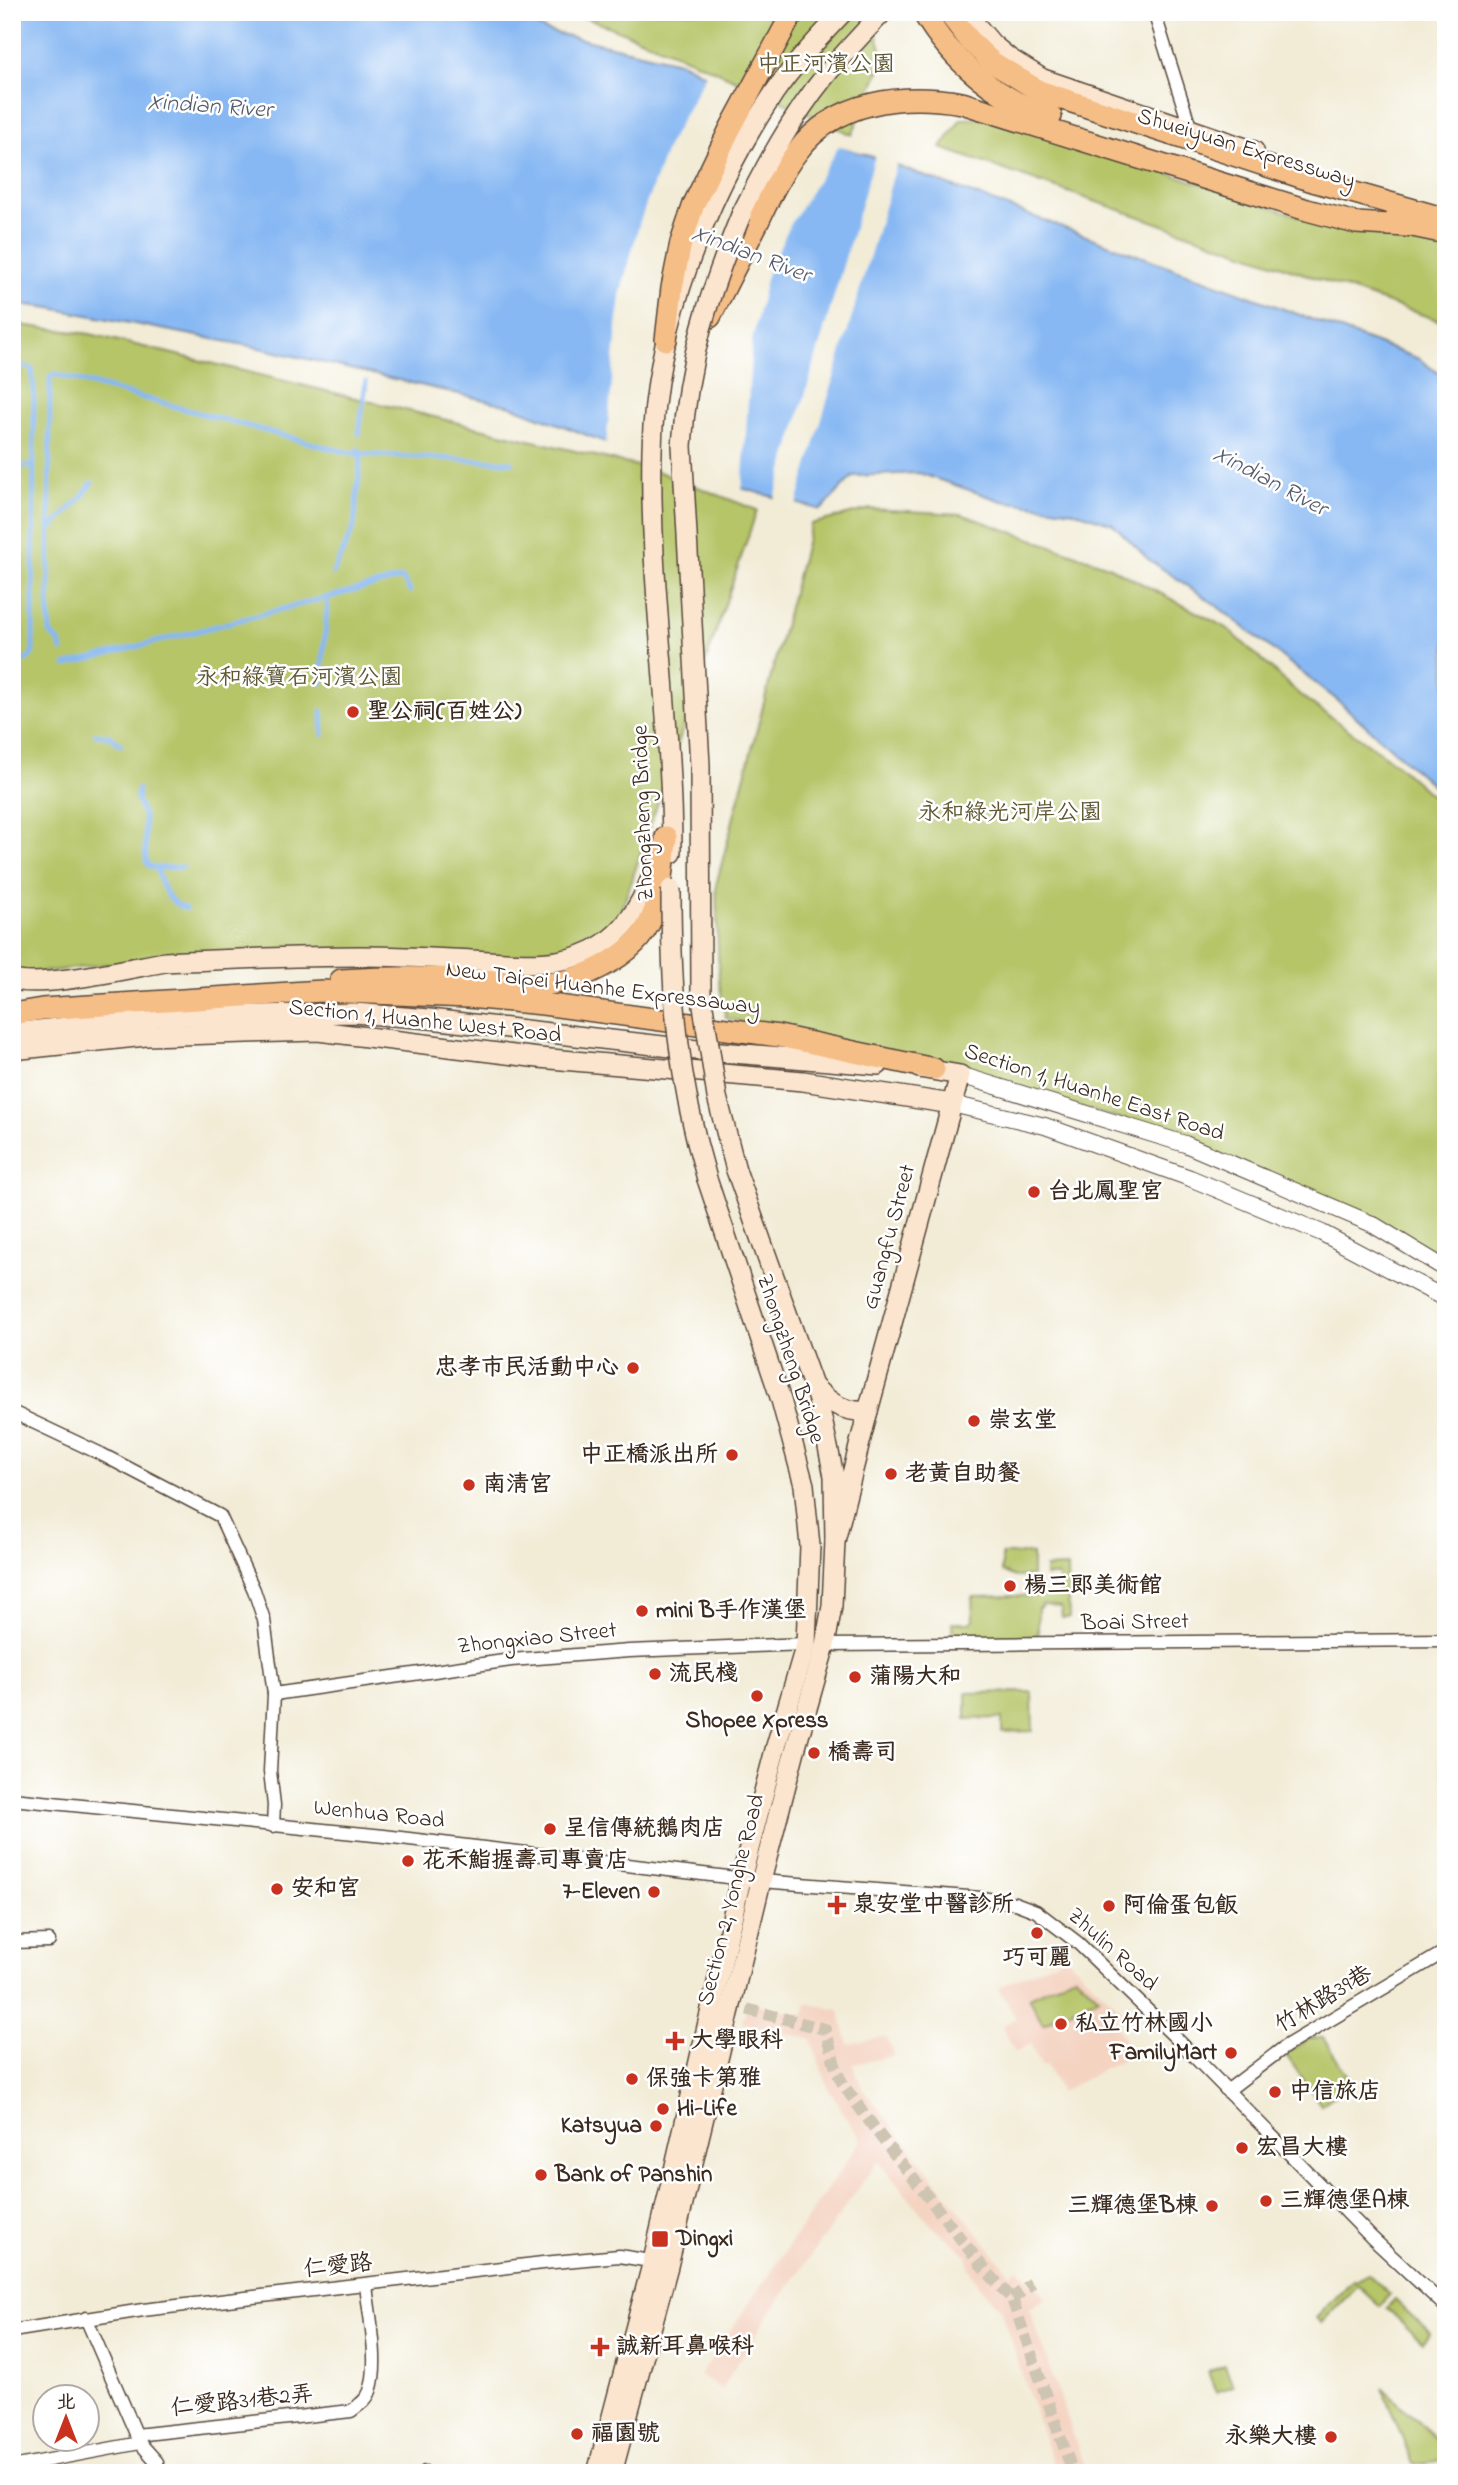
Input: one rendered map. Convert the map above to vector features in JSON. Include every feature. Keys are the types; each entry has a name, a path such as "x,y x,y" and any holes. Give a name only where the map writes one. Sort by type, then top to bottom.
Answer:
{"highway":[{"path":"666,340 681,243 694,204 730,129 793,12"},
{"path":"923,12 959,59 1005,96 1038,93"},
{"path":"948,12 971,42 992,62 1038,93 1446,219"},
{"name":"Shueiyuan Expressway","path":"1038,93 1406,226 1446,233"},
{"path":"695,347 774,188 797,152 811,135 830,121 868,104 918,98 962,103 1307,210 1356,223 1406,226"},
{"path":"42,1009 124,991 400,977 523,984 559,982 612,960 636,942 652,915 662,885 666,836"},
{"name":"New Taipei Huanhe Expressaway","path":"12,1014 42,1009 322,991 480,998 779,1036 934,1069"}],"main road":[{"name":"Zhongzheng Bridge","path":"816,1645 804,1485 781,1400 707,1180 685,1097 675,1020 670,768 652,496 652,447 657,391 666,340 683,283 718,195 736,158 775,92 796,64 843,12"},
{"name":"Zhongzheng Bridge","path":"835,1541 834,1476 813,1385 736,1170 717,1097 701,993 700,765 682,446 685,402 695,347 710,296 741,215 799,111 837,61 883,12"},
{"path":"965,12 1038,93 1191,130 1319,172 1446,208"},
{"path":"12,979 20,983 45,982 165,962 361,956 523,962 570,959 594,949 619,931 636,910 650,884 666,836 670,768"},
{"name":"Section 1, Huanhe West Road","path":"12,1033 159,1017 354,1013 430,1019 697,1050 745,1052"},
{"name":"Section 1, Huanhe West Road","path":"12,1050 146,1035 318,1031 539,1058 749,1076"},
{"name":"Section 1, Huanhe East Road","path":"745,1052 934,1069 960,1075"},
{"name":"Guangfu Street","path":"835,1541 960,1075"},
{"name":"Section 1, Huanhe East Road","path":"749,1076 803,1081 952,1104"},
{"path":"813,1385 828,1401 841,1409 868,1411"},
{"name":"Section 2, Yonghe Road","path":"612,2473 751,1880 776,1746 832,1606 835,1541"},
{"name":"Section 2, Yonghe Road","path":"597,2473 660,2263"}],"street":[{"path":"1154,12 1191,130"},
{"name":"Section 1, Huanhe East Road","path":"960,1075 1185,1144 1371,1224 1446,1269"},
{"name":"Section 1, Huanhe East Road","path":"952,1104 1045,1126 1190,1178 1322,1233 1446,1299"},
{"path":"12,1412 101,1454 220,1516 254,1590 264,1620 274,1694 270,1771 274,1805 273,1826"},
{"name":"Boai Street","path":"816,1645 1446,1640"},
{"name":"Zhongxiao Street","path":"274,1694 511,1660 629,1651 816,1645"},
{"name":"Wenhua Road","path":"12,1799 384,1836 751,1880"},
{"name":"Zhulin Road","path":"751,1880 981,1898 1014,1903 1036,1911 1078,1943 1372,2238 1446,2307"},
{"path":"12,1942 49,1941"},
{"name":"竹林路39巷","path":"1227,2091 1286,2046 1446,1951"},
{"name":"仁愛路","path":"12,2331 86,2318 619,2256 660,2263"},
{"name":"仁愛路31巷2弄","path":"12,2467 138,2439 351,2411 363,2402 370,2391 374,2366 366,2285"},
{"path":"86,2318 138,2439 157,2462 157,2473"}],"shaded area":[{"name":"私立竹林國小","path":"1065,1956 1123,2012 1109,2019 1113,2019 1132,2054 1059,2093 1059,2088 1046,2065 1042,2067 1030,2044 1015,2052 1002,2027 1016,2018 998,1988"},
{"path":"748,2002 804,2015 807,2003 839,2010 848,2044 886,2036 894,2056 852,2064 863,2089 1010,2274 1018,2268 1046,2298 1029,2309 1087,2473 1056,2473 1000,2309 978,2285 969,2268 967,2255 932,2226 878,2161 771,2311 721,2389 700,2375 861,2140 829,2090 811,2039 742,2023"}],"green space":[{"name":"中正河濱公園","path":"570,12 870,12 884,59 852,135 712,69"},
{"path":"998,117 1314,221 1416,239 1446,249 1446,323 941,148 961,119"},
{"name":"永和綠寶石河濱公園","path":"12,324 90,334 654,470 757,510 626,897 596,966 117,963 12,976"},
{"name":"永和綠光河岸公園","path":"870,509 961,514 1108,566 1227,628 1301,696 1395,763 1446,809 1446,1273 1380,1230 1139,1124 953,1072 726,1018 719,982 716,885 811,524"},
{"path":"1002,1554 1032,1554 1032,1576 1015,1577 1002,1571"},
{"path":"1068,1567 1069,1618 1062,1618 1061,1607 1042,1604 1038,1608 1038,1637 953,1639 952,1623 969,1623 973,1620 972,1597 1059,1595 1059,1576 1045,1576 1045,1568"},
{"path":"1032,1692 1033,1731 1002,1732 1002,1718 966,1719 966,1693"},
{"path":"1075,1975 1099,1997 1043,2024 1029,1997"},
{"path":"1309,2038 1323,2038 1352,2083 1321,2105 1286,2055"},
{"path":"1368,2274 1390,2295 1380,2306 1358,2285 1321,2323 1316,2318 1353,2280"},
{"path":"1395,2300 1430,2333 1422,2342 1387,2308"},
{"path":"1225,2365 1233,2386 1216,2392 1208,2372"},
{"path":"1382,2388 1446,2448 1446,2457 1413,2464"}],"water":[{"name":"Xindian River","path":"12,12 512,12 547,31 683,63 824,139 1419,359 1446,379 1446,797 1337,700 1213,603 1148,559 1113,524 1074,511 1002,501 919,473 853,476 821,510 686,473 511,406 255,347 12,303"}],"pier":[{"path":"707,72 825,136 897,163 796,507 774,501 875,156 839,146 789,227 767,275 752,341 742,492 685,476 606,446 620,295 640,221 667,147"}],"waterway":[{"path":"12,362 32,369 34,392 33,651 27,659 12,665"},
{"path":"62,650 59,642 50,633 49,614 50,377 54,374 358,454"},
{"path":"359,434 366,382"},
{"path":"358,449 358,454 512,462"},
{"path":"333,573 354,527 361,453"},
{"path":"12,466 33,466"},
{"path":"50,529 92,483"},
{"path":"66,665 402,578 410,591"},
{"path":"321,683 328,597"},
{"path":"322,711 323,735"},
{"path":"95,734 109,736 121,745"},
{"path":"138,789 137,800 144,817 146,860 149,866 183,867"},
{"path":"157,868 166,893 174,903 186,909"}],"tunnel":[{"path":"730,2005 825,2029 837,2072 844,2086 982,2266 1012,2299 1073,2473"},
{"path":"1012,2299 1032,2283"}],"place":[{"name":"聖公祠(百姓公)","path":"353,712"},
{"name":"台北鳳聖宮","path":"1034,1192"},
{"name":"忠孝市民活動中心","path":"633,1368"},
{"name":"崇玄堂","path":"974,1421"},
{"name":"中正橋派出所","path":"732,1455"},
{"name":"老黃自助餐","path":"891,1474"},
{"name":"南清宮","path":"469,1485"},
{"name":"楊三郎美術館","path":"1010,1586"},
{"name":"mini B手作漢堡","path":"642,1611"},
{"name":"流民棧","path":"655,1674"},
{"name":"蒲陽大和","path":"855,1677"},
{"name":"Shopee Xpress","path":"757,1696"},
{"name":"橋壽司","path":"814,1753"},
{"name":"呈信傳統鵝肉店","path":"550,1829"},
{"name":"花禾鮨握壽司專賣店","path":"408,1861"},
{"name":"安和宮","path":"277,1889"},
{"name":"7-Eleven","path":"654,1892"},
{"name":"泉安堂中醫診所","path":"837,1905"},
{"name":"阿倫蛋包飯","path":"1109,1906"},
{"name":"巧可麗","path":"1037,1933"},
{"name":"私立竹林國小","path":"1061,2024"},
{"name":"大學眼科","path":"675,2041"},
{"name":"FamilyMart","path":"1231,2053"},
{"name":"保強卡第雅","path":"632,2079"},
{"name":"中信旅店","path":"1275,2092"},
{"name":"Hi-Life","path":"663,2109"},
{"name":"Katsyua","path":"656,2126"},
{"name":"宏昌大樓","path":"1242,2148"},
{"name":"Bank of Panshin","path":"541,2175"},
{"name":"三輝德堡A棟","path":"1266,2201"},
{"name":"三輝德堡B棟","path":"1212,2206"},
{"name":"Dingxi","path":"660,2239"},
{"name":"誠新耳鼻喉科","path":"600,2347"},
{"name":"福園號","path":"577,2434"},
{"name":"永樂大樓","path":"1331,2437"}]}
